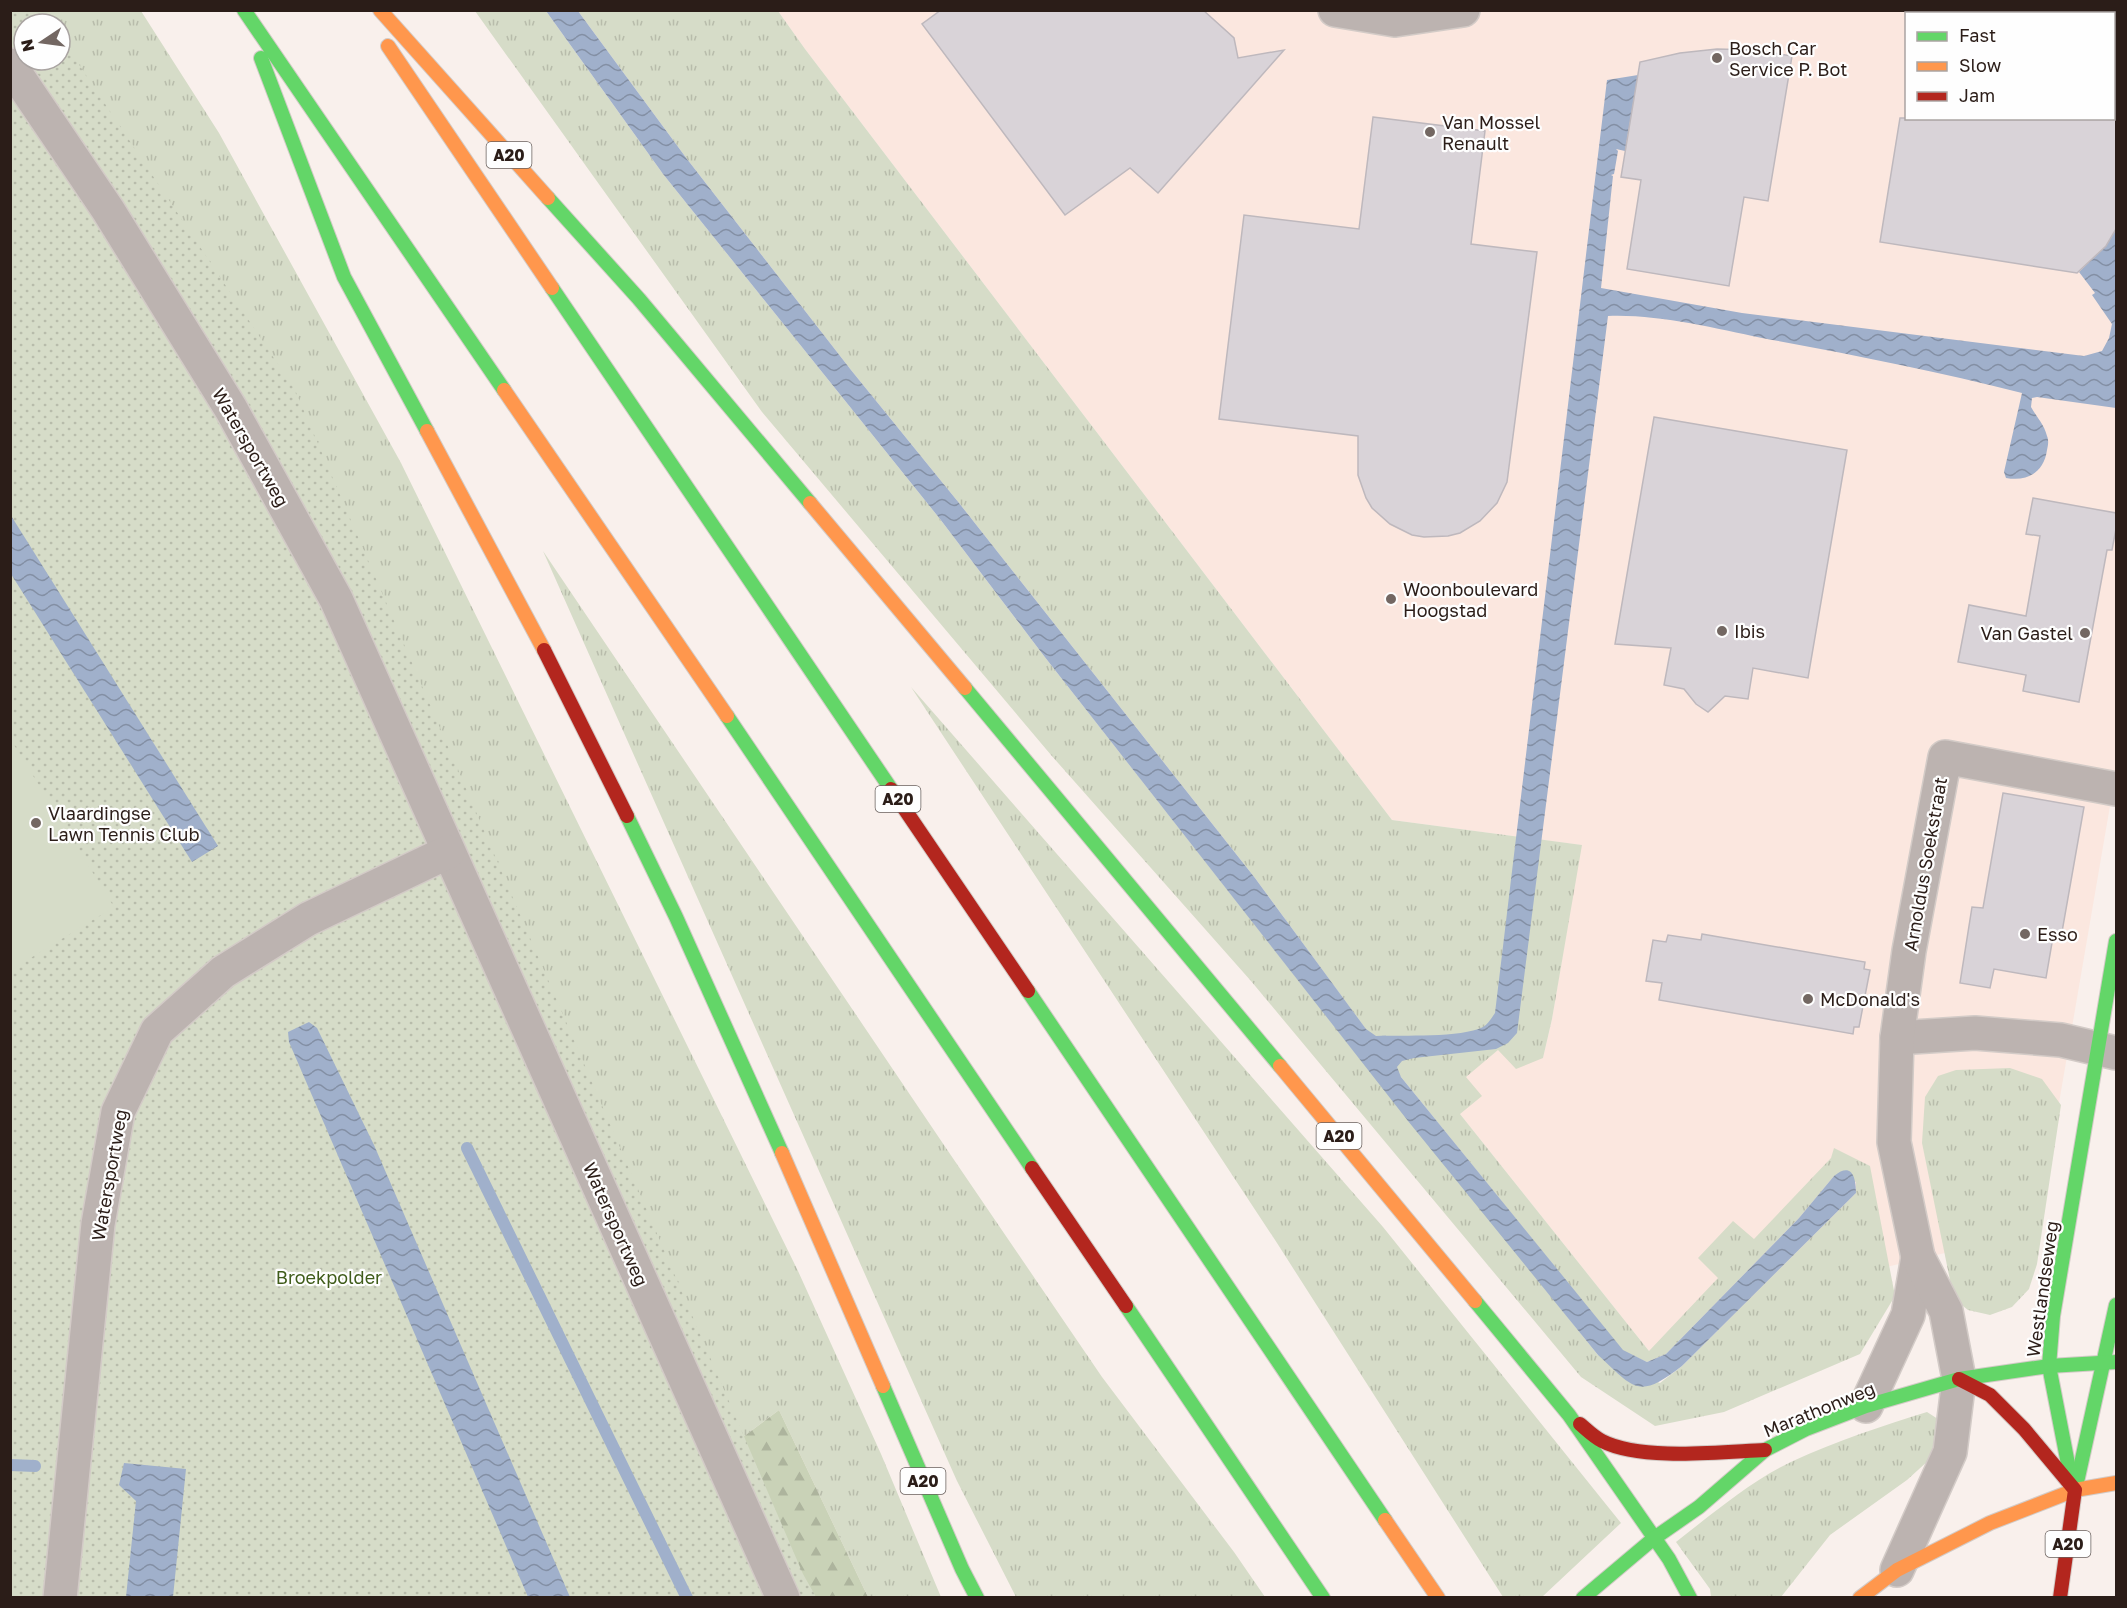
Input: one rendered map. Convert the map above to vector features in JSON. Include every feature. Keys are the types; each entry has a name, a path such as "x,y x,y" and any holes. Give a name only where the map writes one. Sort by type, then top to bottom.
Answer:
{"main road":[{"name":"A20","path":"244,10 344,278 492,550 587,734 676,917 788,1166 962,1569 977,1598"},
{"name":"A20","path":"244,10 725,713 1323,1598"},
{"name":"A20","path":"373,18 639,299 1116,867 1569,1415 1653,1539"},
{"name":"A20","path":"373,18 1434,1593"},
{"name":"Westlandseweg","path":"2075,1490 2049,1366 2053,1316 2107,1051 2116,940"},
{"path":"2075,1490 2109,1362 2116,1305"},
{"name":"Marathonweg","path":"1583,1598 1653,1539 1698,1507 1765,1450 1806,1430 1866,1406 1959,1379 2049,1366 2109,1362"},
{"path":"1959,1379 1990,1395 2024,1430 2075,1490"},
{"path":"1569,1415 1604,1443 1644,1452 1765,1450"},
{"path":"1860,1598 1897,1570 1990,1523 2075,1490 2116,1483"},
{"name":"A20","path":"2060,1598 2075,1490"},
{"path":"1653,1539 1684,1584 1690,1598"}],"street":[{"path":"1335,10 1395,20 1463,10"},
{"name":"Watersportweg","path":"10,65 108,210 231,409 336,599 783,1598"},
{"name":"Arnoldus Soekstraat","path":"1897,1570 1950,1452 1959,1379 1946,1311 1918,1257 1894,1142 1897,1038 1909,951 1945,757 2116,789"},
{"name":"Watersportweg","path":"60,1598 98,1224 118,1112 157,1031 223,972 308,919 448,852"},
{"path":"1897,1038 1975,1033 2061,1040 2107,1051"},
{"path":"1866,1406 1908,1315 1918,1257"}],"shaded area":[{"path":"778,11 2116,11 2116,771 2037,1231 1878,1269 1649,1351 1460,1114 1465,1077 1499,1049 1543,1058 1552,1019 1581,845 1392,820"}],"green space":[{"name":"Broekpolder","path":"43,10 44,12 12,12 12,72 72,72 72,54 295,390 803,1574 816,1597 11,1598 10,11"},
{"path":"141,11 219,133 401,463 798,1271 881,1454 941,1597 868,1597 779,1410 731,1446 66,72 72,72 72,12 12,12"},
{"path":"475,11 546,11 663,174 940,519 1044,656 1349,1045 1598,1355 1660,1383 1682,1366 1856,1193 1856,1182 1834,1176 1799,1218 1666,1354 1647,1362 1623,1351 1401,1077 1255,878 851,370 687,159 578,11 778,11 1392,820 1582,845 1552,1019 1543,1058 1516,1069 1498,1050 1466,1077 1482,1096 1460,1114 1649,1351 1718,1278 1698,1258 1733,1221 1754,1239 1831,1158 1834,1148 1870,1166 1895,1296 1860,1354 1724,1412 1655,1426 1581,1377 1251,981 1051,755 762,412"},
{"path":"543,551 1102,1377 1234,1552 1265,1597 1016,1597 957,1481"},
{"path":"911,687 1383,1227 1621,1523 1542,1597 1503,1597 1277,1243"},
{"name":"Vlaardingse Lawn Tennis Club","path":"11,740 114,907 10,970"},
{"path":"2010,1068 2042,1079 2061,1105 2037,1264 2029,1289 2012,1307 1990,1315 1968,1310 1958,1302 1951,1285 1922,1143 1925,1097 1938,1076 1956,1070"},
{"path":"779,1410 868,1597 800,1597 731,1446"},
{"path":"1927,1412 1941,1421 1929,1460 1907,1480 1830,1535 1781,1597 1711,1597 1710,1589 1676,1542 1733,1498 1778,1469 1842,1440"}],"water":[{"path":"546,11 578,11 687,159 851,370 1255,878 1366,1029 1376,1036 1431,1035 1473,1031 1488,1023 1495,1013 1607,80 1638,75 1625,151 1616,149 1618,151 1614,174 1611,175 1613,176 1601,288 1742,313 2084,356 2102,351 2109,338 2112,324 2092,295 2095,293 2079,272 2106,246 2116,229 2116,408 2032,398 2031,407 2044,428 2048,445 2039,470 2028,477 2006,478 2004,472 2022,393 1892,363 1705,326 1666,319 1608,316 1517,1033 1508,1043 1496,1049 1414,1058 1402,1061 1397,1067 1401,1077 1623,1350 1647,1362 1666,1354 1799,1218 1834,1176 1845,1170 1854,1176 1856,1193 1682,1366 1656,1383 1637,1386 1621,1376 1598,1355 1408,1121 1044,656 940,519 663,174"},
{"path":"10,514 218,846 192,862 11,574"},
{"path":"309,1022 317,1028 374,1145 570,1597 528,1597 289,1042 288,1032"},
{"path":"124,1463 186,1469 173,1597 126,1597 136,1501 119,1485"}],"building":[{"path":"941,10 1203,10 1234,38 1238,58 1284,50 1158,193 1130,168 1065,215 922,24"},
{"path":"1717,49 1754,50 1792,56 1768,201 1744,197 1729,286 1627,269 1641,180 1621,177 1640,62 1680,53"},
{"path":"1373,117 1485,131 1471,244 1537,252 1507,482 1497,503 1480,521 1460,533 1448,536 1412,535 1390,524 1372,508 1358,475 1358,436 1219,419 1244,215 1359,229"},
{"path":"1900,118 1905,118 1905,120 2115,120 2116,118 2116,229 2106,246 2077,273 1880,242"},
{"path":"1654,417 1847,450 1808,678 1753,668 1748,699 1725,696 1708,712 1696,704 1684,689 1664,685 1671,648 1615,644"},
{"path":"2033,498 2116,513 2112,550 2107,550 2079,702 2023,691 2026,675 1958,662 1969,605 2026,616 2040,536 2026,534"},
{"path":"2003,793 2084,807 2062,932 2054,931 2046,978 1994,969 1990,988 1960,983 1972,907 1983,908"},
{"path":"1702,934 1865,962 1864,969 1870,970 1859,1027 1854,1027 1853,1034 1659,1000 1662,983 1646,981 1653,940 1666,942 1668,935 1701,940"}],"waterway":[{"path":"467,1148 687,1598"},
{"path":"10,1465 35,1466"}],"traffic: fast":[{"path":"244,10 504,390"},
{"path":"261,58 344,277 427,431"},
{"path":"548,198 639,299 810,503"},
{"path":"552,288 891,789"},
{"path":"965,688 1280,1066"},
{"path":"727,716 1032,1168"},
{"path":"627,816 676,917 782,1153"},
{"path":"2075,1490 2049,1366 2053,1316 2116,941"},
{"path":"1028,991 1385,1520"},
{"path":"1475,1301 1569,1415 1669,1559 1690,1598"},
{"path":"2077,1482 2116,1305"},
{"path":"1126,1306 1323,1598"},
{"path":"1583,1598 1653,1539 1699,1507 1765,1450 1806,1429 1866,1406 1959,1379 2049,1366 2116,1362"},
{"path":"883,1386 962,1569 977,1598"}],"traffic: slow":[{"path":"380,10 548,198"},
{"path":"388,46 552,288"},
{"path":"504,390 727,716"},
{"path":"427,431 544,650"},
{"path":"810,503 965,688"},
{"path":"1280,1066 1475,1301"},
{"path":"782,1153 883,1386"},
{"path":"1860,1598 1897,1570 1990,1523 2075,1490 2116,1483"},
{"path":"1385,1520 1438,1598"}],"traffic: jam":[{"path":"544,650 627,816"},
{"path":"891,789 1028,991"},
{"path":"1032,1168 1126,1306"},
{"path":"1959,1379 1990,1395 2024,1429 2075,1490 2060,1598"},
{"path":"1580,1424 1602,1441 1638,1451 1682,1454 1765,1450"}],"place":[{"name":"Bosch Car Service P. Bot","path":"1717,58"},
{"name":"Van Mossel Renault","path":"1430,132"},
{"name":"Woonboulevard Hoogstad","path":"1391,599"},
{"name":"Ibis","path":"1722,631"},
{"name":"Van Gastel","path":"2085,633"},
{"name":"Vlaardingse Lawn Tennis Club","path":"36,823"},
{"name":"Esso","path":"2025,934"},
{"name":"McDonald's","path":"1808,999"}]}
